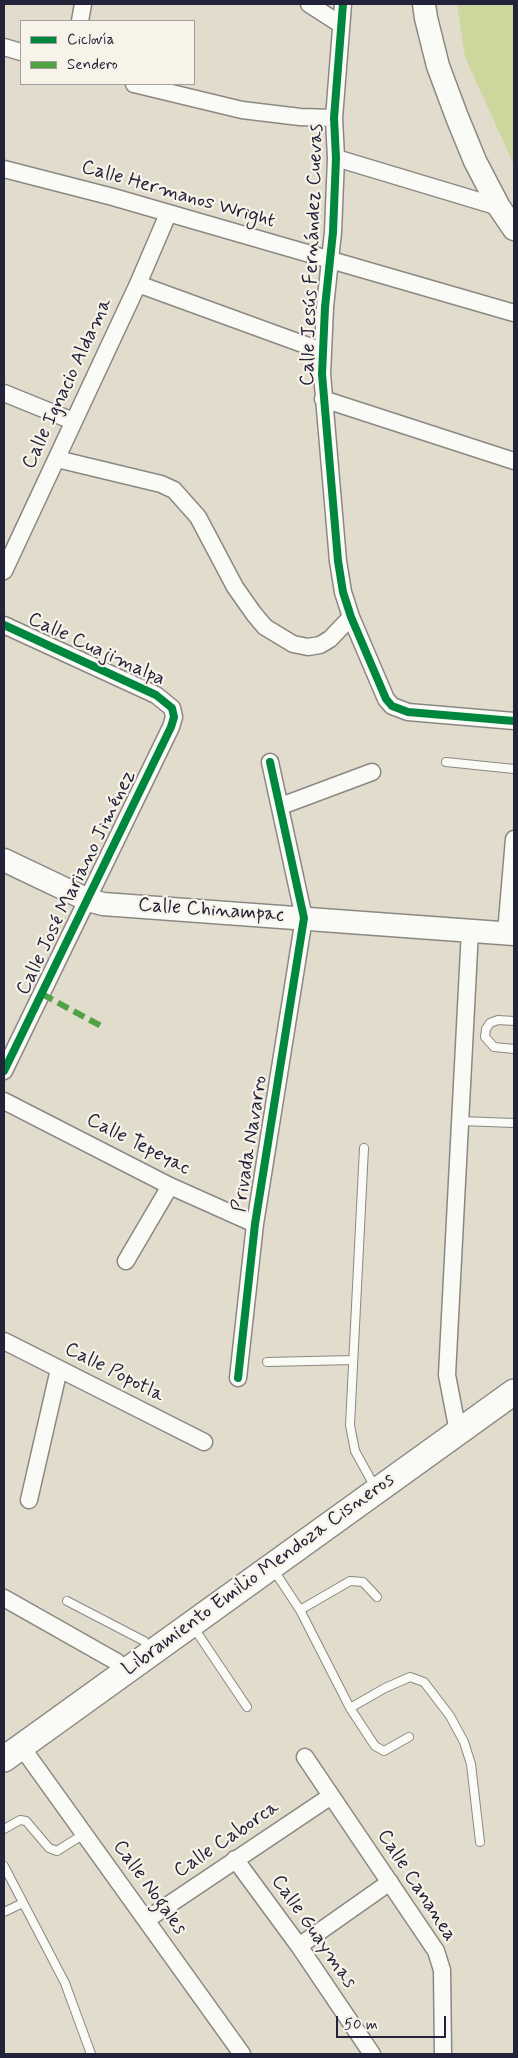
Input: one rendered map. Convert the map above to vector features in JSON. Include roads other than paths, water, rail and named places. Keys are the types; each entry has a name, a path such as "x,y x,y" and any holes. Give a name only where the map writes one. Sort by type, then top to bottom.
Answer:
{"main road":[{"name":"Libramiento Emilio Mendoza Cisneros","path":"12,1753 514,1392"}],"street":[{"path":"80,20 83,4"},
{"path":"309,4 340,24"},
{"name":"Calle Jesús Fernández Cuevas","path":"343,4 334,118 336,158 330,261 322,351 323,399 338,562 351,617 386,699 392,706 408,712 514,721"},
{"path":"424,4 438,66 475,161 499,207 514,229"},
{"path":"4,47 20,52"},
{"path":"138,85 242,110 300,117 334,118"},
{"path":"336,158 499,207"},
{"name":"Calle Hermanos Wright","path":"4,170 168,214 514,313"},
{"name":"Calle Ignacio Aldama","path":"4,571 138,284 168,214"},
{"path":"138,284 322,351"},
{"path":"4,393 73,421"},
{"path":"323,399 514,461"},
{"path":"57,459 161,484 174,490 198,517 235,588 254,614 264,626 292,644 308,647 320,645 330,639 351,617"},
{"name":"Calle Cuajimalpa","path":"4,625 156,695 172,708"},
{"name":"Calle José Mariano Jiménez","path":"4,1071 171,727 172,708"},
{"path":"270,762 304,918"},
{"path":"281,806 372,772"},
{"path":"510,933 514,839"},
{"name":"Calle Chinampac","path":"4,860 88,900 103,904 510,933"},
{"name":"Privada Navarro","path":"238,1378 254,1224 304,918"},
{"path":"458,1432 447,1375 470,930"},
{"name":"Calle Tepeyac","path":"4,1101 170,1186 254,1224"},
{"path":"126,1261 170,1186"},
{"name":"Calle Popotla","path":"4,1341 204,1442"},
{"path":"29,1500 59,1369"},
{"path":"4,1598 117,1662 124,1673"},
{"name":"Calle Nogales","path":"12,1753 84,1834 242,2054"},
{"name":"Calle Cananea","path":"306,1757 430,1940 442,1970 443,2054"},
{"name":"Calle Caborca","path":"146,1920 331,1796"},
{"name":"Calle Guaymas","path":"236,1860 299,1946 372,2054"},
{"path":"299,1946 390,1882"}],"lane":[{"path":"446,762 514,769"},
{"path":"514,1021 498,1020 490,1023 486,1029 485,1037 494,1046 514,1049"},
{"path":"460,1121 514,1123"},
{"path":"364,1148 350,1425 352,1440 366,1475 377,1490"},
{"path":"266,1362 353,1360"},
{"path":"272,1566 300,1610 350,1708 370,1739 379,1749 384,1751 409,1737"},
{"path":"300,1610 350,1581 363,1582 377,1597"},
{"path":"67,1600 144,1641 152,1653"},
{"path":"192,1624 247,1707"},
{"path":"350,1708 385,1688 410,1677 424,1682 450,1716 464,1742 471,1764 480,1842"},
{"path":"4,1829 20,1820 26,1821 49,1848 57,1851 84,1834"},
{"path":"4,1866 65,1983 91,2054"},
{"path":"4,1912 23,1902"}]}
